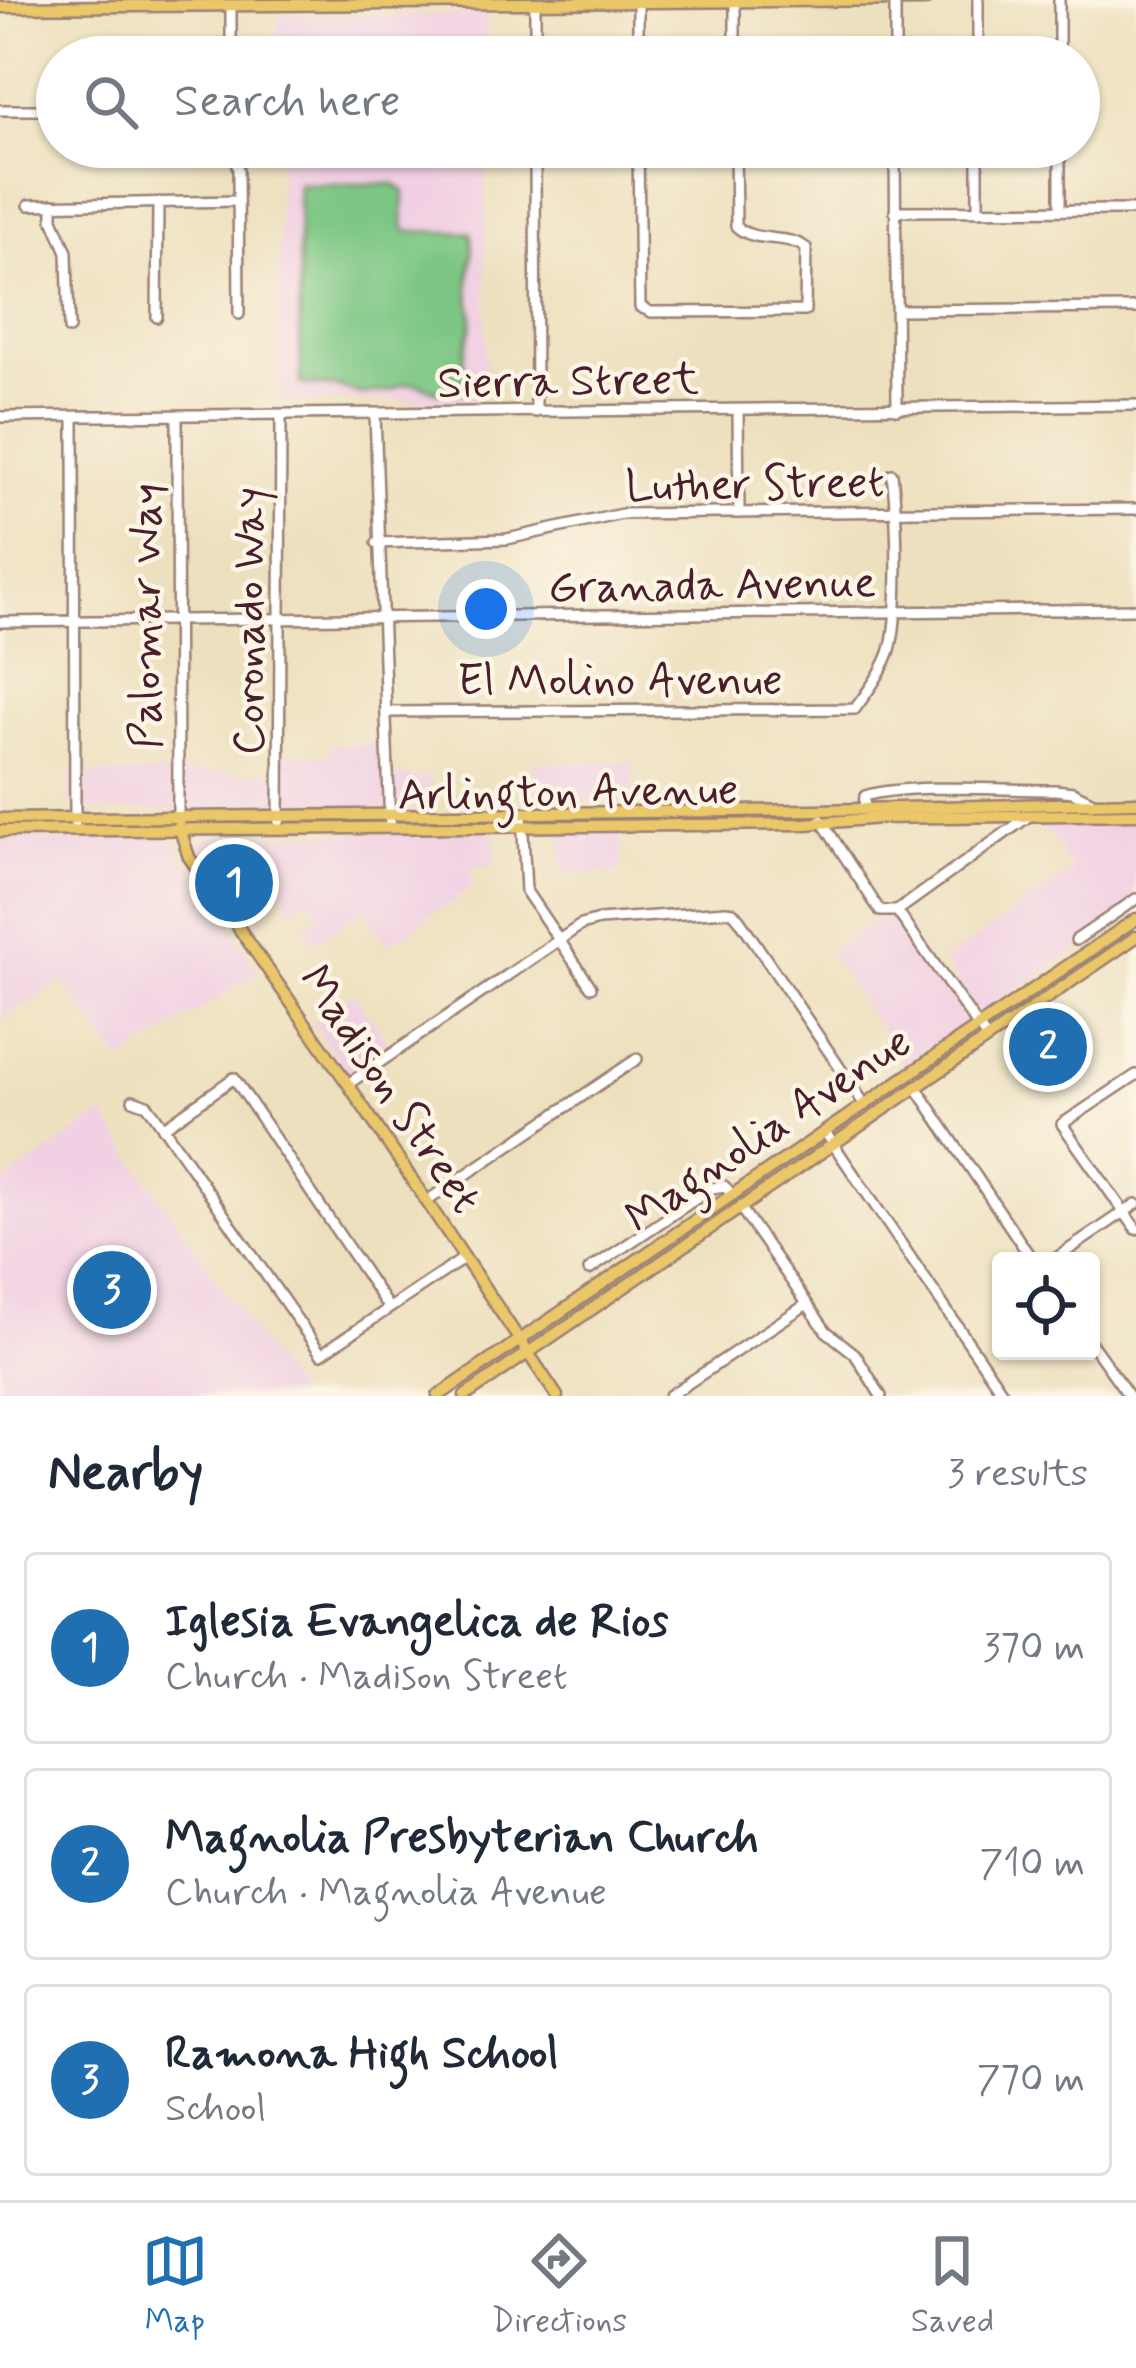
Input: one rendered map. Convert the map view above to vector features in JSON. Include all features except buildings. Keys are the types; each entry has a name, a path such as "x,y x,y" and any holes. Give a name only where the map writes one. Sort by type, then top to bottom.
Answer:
{"main road":[{"path":"0,8 926,0"},
{"name":"Arlington Avenue","path":"821,817 864,807 996,797 1136,802"},
{"name":"Arlington Avenue","path":"0,819 75,824 1136,814"},
{"name":"Madison Street","path":"179,823 189,857 557,1396"},
{"name":"Arlington Avenue","path":"0,831 75,824"},
{"name":"Magnolia Avenue","path":"464,1396 916,1088 1136,919"},
{"name":"Magnolia Avenue","path":"438,1396 824,1132 1136,937"}],"street":[{"path":"896,0 896,36"},
{"path":"978,0 978,36"},
{"path":"1059,0 1059,36"},
{"path":"638,2 638,36"},
{"path":"735,2 735,36"},
{"path":"535,3 535,36"},
{"path":"231,5 231,36"},
{"path":"0,110 36,110"},
{"path":"235,168 239,314"},
{"path":"536,168 536,412"},
{"path":"638,168 640,307 651,312 806,311 806,248 796,241 746,235 736,226 735,168"},
{"path":"896,168 897,409"},
{"path":"978,168 978,211"},
{"path":"1060,168 1060,210"},
{"path":"29,205 238,201"},
{"path":"157,317 158,202"},
{"path":"53,204 53,219 67,252 69,329"},
{"path":"895,212 1136,209"},
{"path":"898,310 1136,308"},
{"name":"Sierra Street","path":"0,418 1136,405"},
{"path":"738,410 739,513"},
{"path":"375,414 390,821"},
{"name":"Coronado Way","path":"279,822 280,415"},
{"name":"Palomar Way","path":"178,416 179,823"},
{"path":"74,417 75,824"},
{"path":"892,474 894,613"},
{"name":"Luther Street","path":"377,543 507,539 622,514 1136,509"},
{"name":"Granada Avenue","path":"0,622 1136,609"},
{"name":"El Molino Avenue","path":"386,712 855,709 878,678 891,648 894,613"},
{"path":"821,817 880,911 897,911 1030,815"},
{"path":"522,820 526,891 591,987"},
{"path":"1076,940 1136,899"},
{"path":"897,911 983,1033"},
{"path":"348,1084 581,925 733,912 866,1105"},
{"path":"427,1202 637,1059"},
{"path":"1136,1075 1062,1124 1136,1229"},
{"path":"164,1128 234,1078 388,1307"},
{"path":"916,1088 1027,1252"},
{"path":"133,1100 147,1105 321,1354 463,1258"},
{"path":"824,1132 1005,1396"},
{"path":"589,1270 712,1188 724,1186 733,1195"},
{"path":"1065,1252 1136,1204"},
{"path":"740,1207 826,1331 855,1354 881,1396"},
{"path":"642,1236 643,1256"},
{"path":"669,1396 807,1304"},
{"path":"1100,1356 1129,1396"}],"shaded area":[{"path":"487,14 487,36 278,36 278,16"},
{"path":"279,168 486,168 486,370 478,370 478,400 279,402"},
{"path":"385,744 388,777 430,777 431,809 88,811 68,806 69,774 277,773 277,754 329,755 330,745"},
{"path":"633,762 635,802 534,804 533,763"},
{"path":"1136,820 1136,910 979,1015 943,961 1074,871 1040,822"},
{"path":"496,831 495,867 472,868 472,887 387,945 364,909 315,943 305,927 321,916 309,898 293,909 265,872 226,896 197,848 205,835"},
{"path":"622,831 621,873 562,874 562,832"},
{"path":"172,838 259,972 121,1062 62,981 0,1021 0,839"},
{"path":"878,918 898,922 969,1024 904,1066 829,953"},
{"path":"353,993 391,1047 348,1075 312,1022"},
{"path":"103,1114 297,1396 0,1396 0,1185"}],"green space":[{"path":"298,184 395,184 404,191 403,226 407,231 471,233 472,321 462,391 438,392 404,384 362,395 339,387 301,384"}],"place":[{"name":"Iglesia Evangelica de Rios","path":"234,883"},
{"name":"Magnolia Presbyterian Church","path":"1048,1047"},
{"name":"Ramona High School","path":"112,1290"}]}
